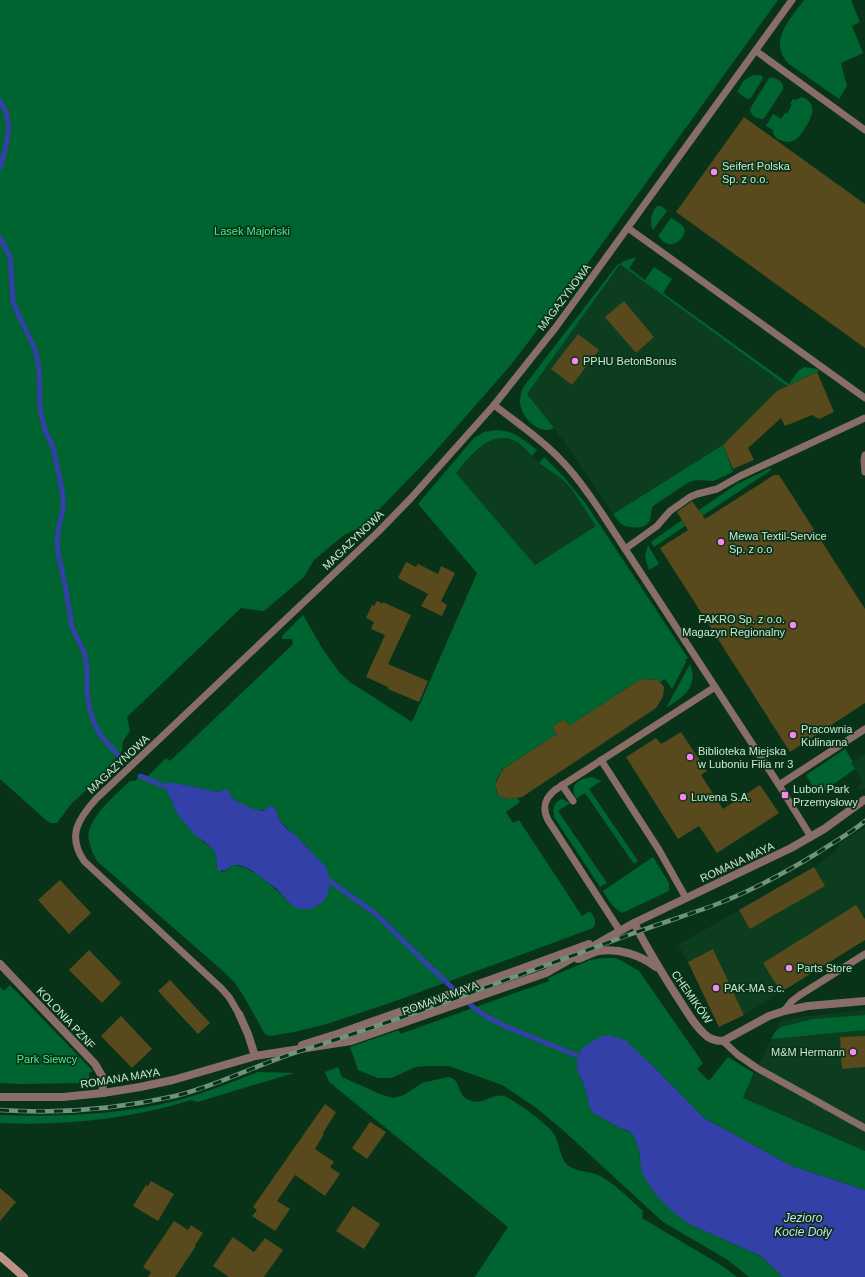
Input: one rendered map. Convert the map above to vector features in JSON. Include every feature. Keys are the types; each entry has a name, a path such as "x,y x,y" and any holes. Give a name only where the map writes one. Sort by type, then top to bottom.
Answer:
{"main road":[{"path":"0,1256 24,1277"}],"street":[{"name":"ROMANA MAYA","path":"264,1054 351,1042 546,972 634,923 774,857 810,837 865,799"},
{"name":"CHEMIKÓW","path":"634,923 650,955 702,1032 709,1038 723,1041"},
{"name":"ROMANA MAYA","path":"0,1097 64,1097 103,1093 173,1080 340,1033 617,933"},
{"name":"CHEMIKÓW","path":"546,972 597,952 607,951 626,953 638,957 660,970"},
{"name":"KOLONIA PZNF","path":"0,964 95,1064 102,1076 103,1093"},
{"path":"723,1041 769,1016 784,1011 808,1006 865,1001"},
{"name":"MAGAZYNOWA","path":"239,1014 248,1034 255,1056"}],"lane":[{"name":"MAGAZYNOWA","path":"239,1014 229,997 221,988 84,862 75,844 75,834 83,815 96,799 141,758 396,514 494,405 556,327 792,0"},
{"path":"756,51 865,130"},
{"path":"628,228 865,398"},
{"path":"494,405 536,437 559,458 583,487 779,785 810,837"},
{"path":"625,549 657,526 674,508 690,497 717,489 740,476 865,418"},
{"path":"865,455 865,472"},
{"path":"617,933 548,820 544,806 546,800 549,795 562,785 715,687"},
{"path":"779,785 865,729"},
{"path":"601,760 659,850 686,898"},
{"path":"562,785 573,801"},
{"path":"784,1011 792,1001 800,995 865,954"},
{"path":"723,1041 738,1055 757,1068 865,1128"}],"shaded area":[{"name":"PPHU BetonBonus","path":"620,264 787,386 777,391 723,445 613,514 563,440 527,394"},
{"path":"501,438 515,441 544,467 562,479 571,488 596,526 535,565 456,473 485,443"},
{"path":"865,754 865,788 861,791 857,786 863,782 851,763"},
{"path":"865,828 865,914 863,916 865,919 865,940 744,1015 719,1027 688,962 678,945 814,867 835,853 839,844"},
{"name":"M&M Hermann","path":"865,1010 865,1153 743,1098 780,1021 800,1017"}],"green space":[{"name":"Lasek Majoński","path":"0,0 778,0 578,277 510,366 432,455 363,526 344,535 314,560 304,577 264,611 241,608 127,717 130,731 123,741 122,751 115,759 120,764 114,770 101,777 72,803 57,823 51,823 46,820 0,779"},
{"path":"804,0 851,0 860,22 852,26 863,53 841,63 847,86 839,99 789,64 780,47 780,39 787,23"},
{"path":"754,75 761,75 763,78 751,98 747,99 737,92 744,80"},
{"path":"771,77 779,80 783,85 783,89 765,117 763,119 758,118 753,115 750,109"},
{"path":"802,97 811,103 812,107 812,115 808,124 797,139 788,142 778,139 773,133 773,130 766,126 773,114 781,119 785,113 787,114 792,105 790,104 793,99 796,100"},
{"path":"657,206 661,206 667,211 653,230 651,218 653,211"},
{"path":"671,218 682,225 685,231 680,240 668,244 658,236"},
{"path":"636,258 629,268 645,280 654,267 672,279 663,293 789,384 798,371 804,367 817,369 819,371 787,386 620,264 624,261"},
{"path":"618,264 620,264 527,394 554,428 548,430 537,427 527,419 521,408 520,398 524,386"},
{"path":"502,430 508,432 518,436 537,450 532,456 515,441 506,438 489,441 475,452 456,473 535,565 596,526 571,488 562,479 539,463 544,457 563,476 586,504 688,658 685,660 686,662 672,689 665,679 660,682 651,679 641,679 569,726 564,719 552,727 557,734 501,770 502,772 498,777 496,783 497,793 500,796 510,799 517,797 520,802 506,812 513,823 519,820 582,916 590,911 595,919 595,924 593,928 390,1003 327,1024 270,1036 265,1034 235,983 97,861 89,841 91,825 102,808 130,781 135,781 142,774 148,776 166,758 170,761 290,647 293,644 292,639 282,639 282,636 303,615 322,648 340,673 350,682 412,722 477,573 418,504 474,438 484,432","holes":["171,782 218,792 224,790 247,808 253,810 263,810 272,805 275,808 280,821 308,848 291,905 273,886 257,874 241,866 233,865 222,872 216,866 216,854 211,847 203,842 174,808"]},
{"path":"723,445 733,472 713,481 696,480 689,482 653,506 650,520 646,525 635,528 621,524 613,514"},
{"path":"770,468 771,470 702,516 699,510 737,484"},
{"path":"682,520 685,526 654,547 651,542"},
{"path":"648,545 659,564 649,570 645,557"},
{"path":"690,664 692,672 691,685 678,700 666,708"},
{"path":"845,749 853,762 851,763 855,769 824,791 815,789 806,775"},
{"path":"592,777 601,781 589,789 638,861 634,864 585,793 576,799 574,794 574,786 576,783 583,779"},
{"path":"562,799 570,803 558,811 607,883 600,887 554,817 554,806"},
{"path":"653,857 669,883 669,891 622,913 611,904 603,891"},
{"path":"615,958 639,971 703,1063 697,1069 709,1081 728,1057 754,1073 743,1098 865,1151 865,1190 792,1166 704,1118 650,1063 577,1069 586,1090 589,1104 607,1121 630,1132 634,1136 639,1150 640,1159 689,1224 761,1256 783,1277 749,1277 728,1260 663,1222 564,1131 535,1107 502,1085 449,1066 416,1067 391,1078 378,1078 358,1070 350,1047 399,1030 400,1034 549,981 548,978 590,960"},
{"name":"Park Siewcy","path":"10,985 93,1071 89,1073 89,1081 85,1083 0,1083 0,987 4,991"},
{"path":"865,1015 865,1030 771,1039 775,1032 781,1027 813,1019"},
{"path":"338,1067 342,1077 380,1094 393,1098 404,1095 422,1083 448,1077 455,1081 465,1098 474,1102 484,1101 497,1096 511,1099 551,1130 556,1138 563,1159 569,1166 604,1178 643,1211 642,1218 724,1267 737,1277 475,1277 508,1227 329,1082 325,1072"},
{"path":"258,1072 294,1073 197,1102 191,1100 145,1112 97,1120 72,1122 24,1124 0,1123 0,1115 43,1116 86,1114 129,1110 171,1102 193,1096"}],"water":[{"path":"171,782 218,792 229,790 231,797 236,801 253,809 262,811 272,805 275,808 280,821 286,828 296,836 326,867 330,881 329,890 325,900 312,909 299,909 291,905 277,889 251,870 239,865 233,865 222,871 217,870 216,854 211,847 194,834 174,808 173,802 168,795 166,784"},
{"name":"Jezioro Kocie Doły","path":"608,1035 625,1040 704,1118 792,1166 865,1190 865,1277 783,1277 761,1256 689,1224 671,1210 656,1195 642,1172 639,1150 634,1136 627,1130 620,1128 592,1112 589,1104 586,1090 577,1069 578,1056 582,1048 600,1037"}],"building":[{"path":"744,117 865,204 865,348 676,212"},
{"path":"624,301 654,337 636,353 605,317"},
{"path":"578,334 599,350 572,385 551,369"},
{"path":"817,372 834,412 819,419 812,415 785,426 781,418 748,448 754,460 733,469 723,445 777,391"},
{"path":"774,475 779,475 865,609 865,703 790,752 660,548 688,530 677,512 692,501 705,519"},
{"path":"406,562 416,567 418,564 438,574 441,566 455,573 441,601 447,605 442,616 421,606 428,594 398,578"},
{"path":"377,601 383,604 383,602 411,615 388,664 428,681 419,702 388,689 388,687 366,677 385,635 371,629 374,622 366,618 372,605 374,606"},
{"path":"641,679 657,680 664,687 663,697 656,708 522,797 509,799 501,797 498,794 495,785 503,769 557,734 552,727 564,719 569,726"},
{"name":"Luvena S.A.","path":"681,732 707,771 701,775 723,809 760,785 779,813 717,853 699,826 678,839 626,757 656,738 661,744"},
{"path":"814,867 825,886 750,929 739,910"},
{"path":"60,880 91,913 69,934 38,900"},
{"path":"856,905 865,919 865,940 781,992 763,963"},
{"name":"PAK-MA s.c.","path":"713,949 744,1015 719,1027 688,962"},
{"path":"89,950 121,983 102,1003 69,970"},
{"path":"170,980 210,1023 198,1034 158,991"},
{"path":"121,1016 152,1049 132,1068 101,1036"},
{"name":"M&M Hermann","path":"865,1036 865,1067 842,1069 840,1037"},
{"path":"325,1104 336,1112 315,1149 334,1162 330,1167 340,1174 325,1196 295,1175 277,1201 290,1209 275,1231 252,1216 257,1210 253,1207"},
{"path":"370,1122 386,1132 367,1159 352,1148"},
{"path":"151,1181 174,1194 158,1221 133,1206 146,1185 148,1186"},
{"path":"0,1188 16,1202 0,1221"},
{"path":"353,1206 380,1224 364,1249 336,1231"},
{"path":"174,1221 188,1230 191,1225 203,1233 175,1277 148,1277 151,1272 143,1267"},
{"path":"233,1237 254,1252 265,1238 283,1250 264,1277 229,1277 213,1266"}],"waterway":[{"path":"0,101 8,119 6,148 0,168"},
{"path":"0,238 10,256 13,301 35,349 39,369 40,409 45,430 53,447 63,497 63,510 57,539 58,553 72,627 84,652 87,666 87,694 90,710 94,723 101,736 119,756"},
{"path":"140,776 166,787"},
{"path":"330,881 376,914 473,1007 487,1017 507,1027 578,1056"}],"railway":[{"path":"0,1110 66,1111 110,1107 175,1096 206,1087 282,1057 425,1009 726,901 767,882 819,852 854,830 865,821"}],"place":[{"name":"Seifert Polska Sp. z o.o.","path":"714,172"},
{"name":"PPHU BetonBonus","path":"575,361"},
{"name":"Mewa Textil-Service Sp. z o.o","path":"721,542"},
{"name":"FAKRO Sp. z o.o. Magazyn Regionalny","path":"793,625"},
{"name":"Pracownia Kulinarna","path":"793,735"},
{"name":"Biblioteka Miejska w Luboniu Filia nr 3","path":"690,757"},
{"name":"Luboń Park Przemysłowy","path":"785,795"},
{"name":"Luvena S.A.","path":"683,797"},
{"name":"Parts Store","path":"789,968"},
{"name":"PAK-MA s.c.","path":"716,988"},
{"name":"M&M Hermann","path":"853,1052"}]}
